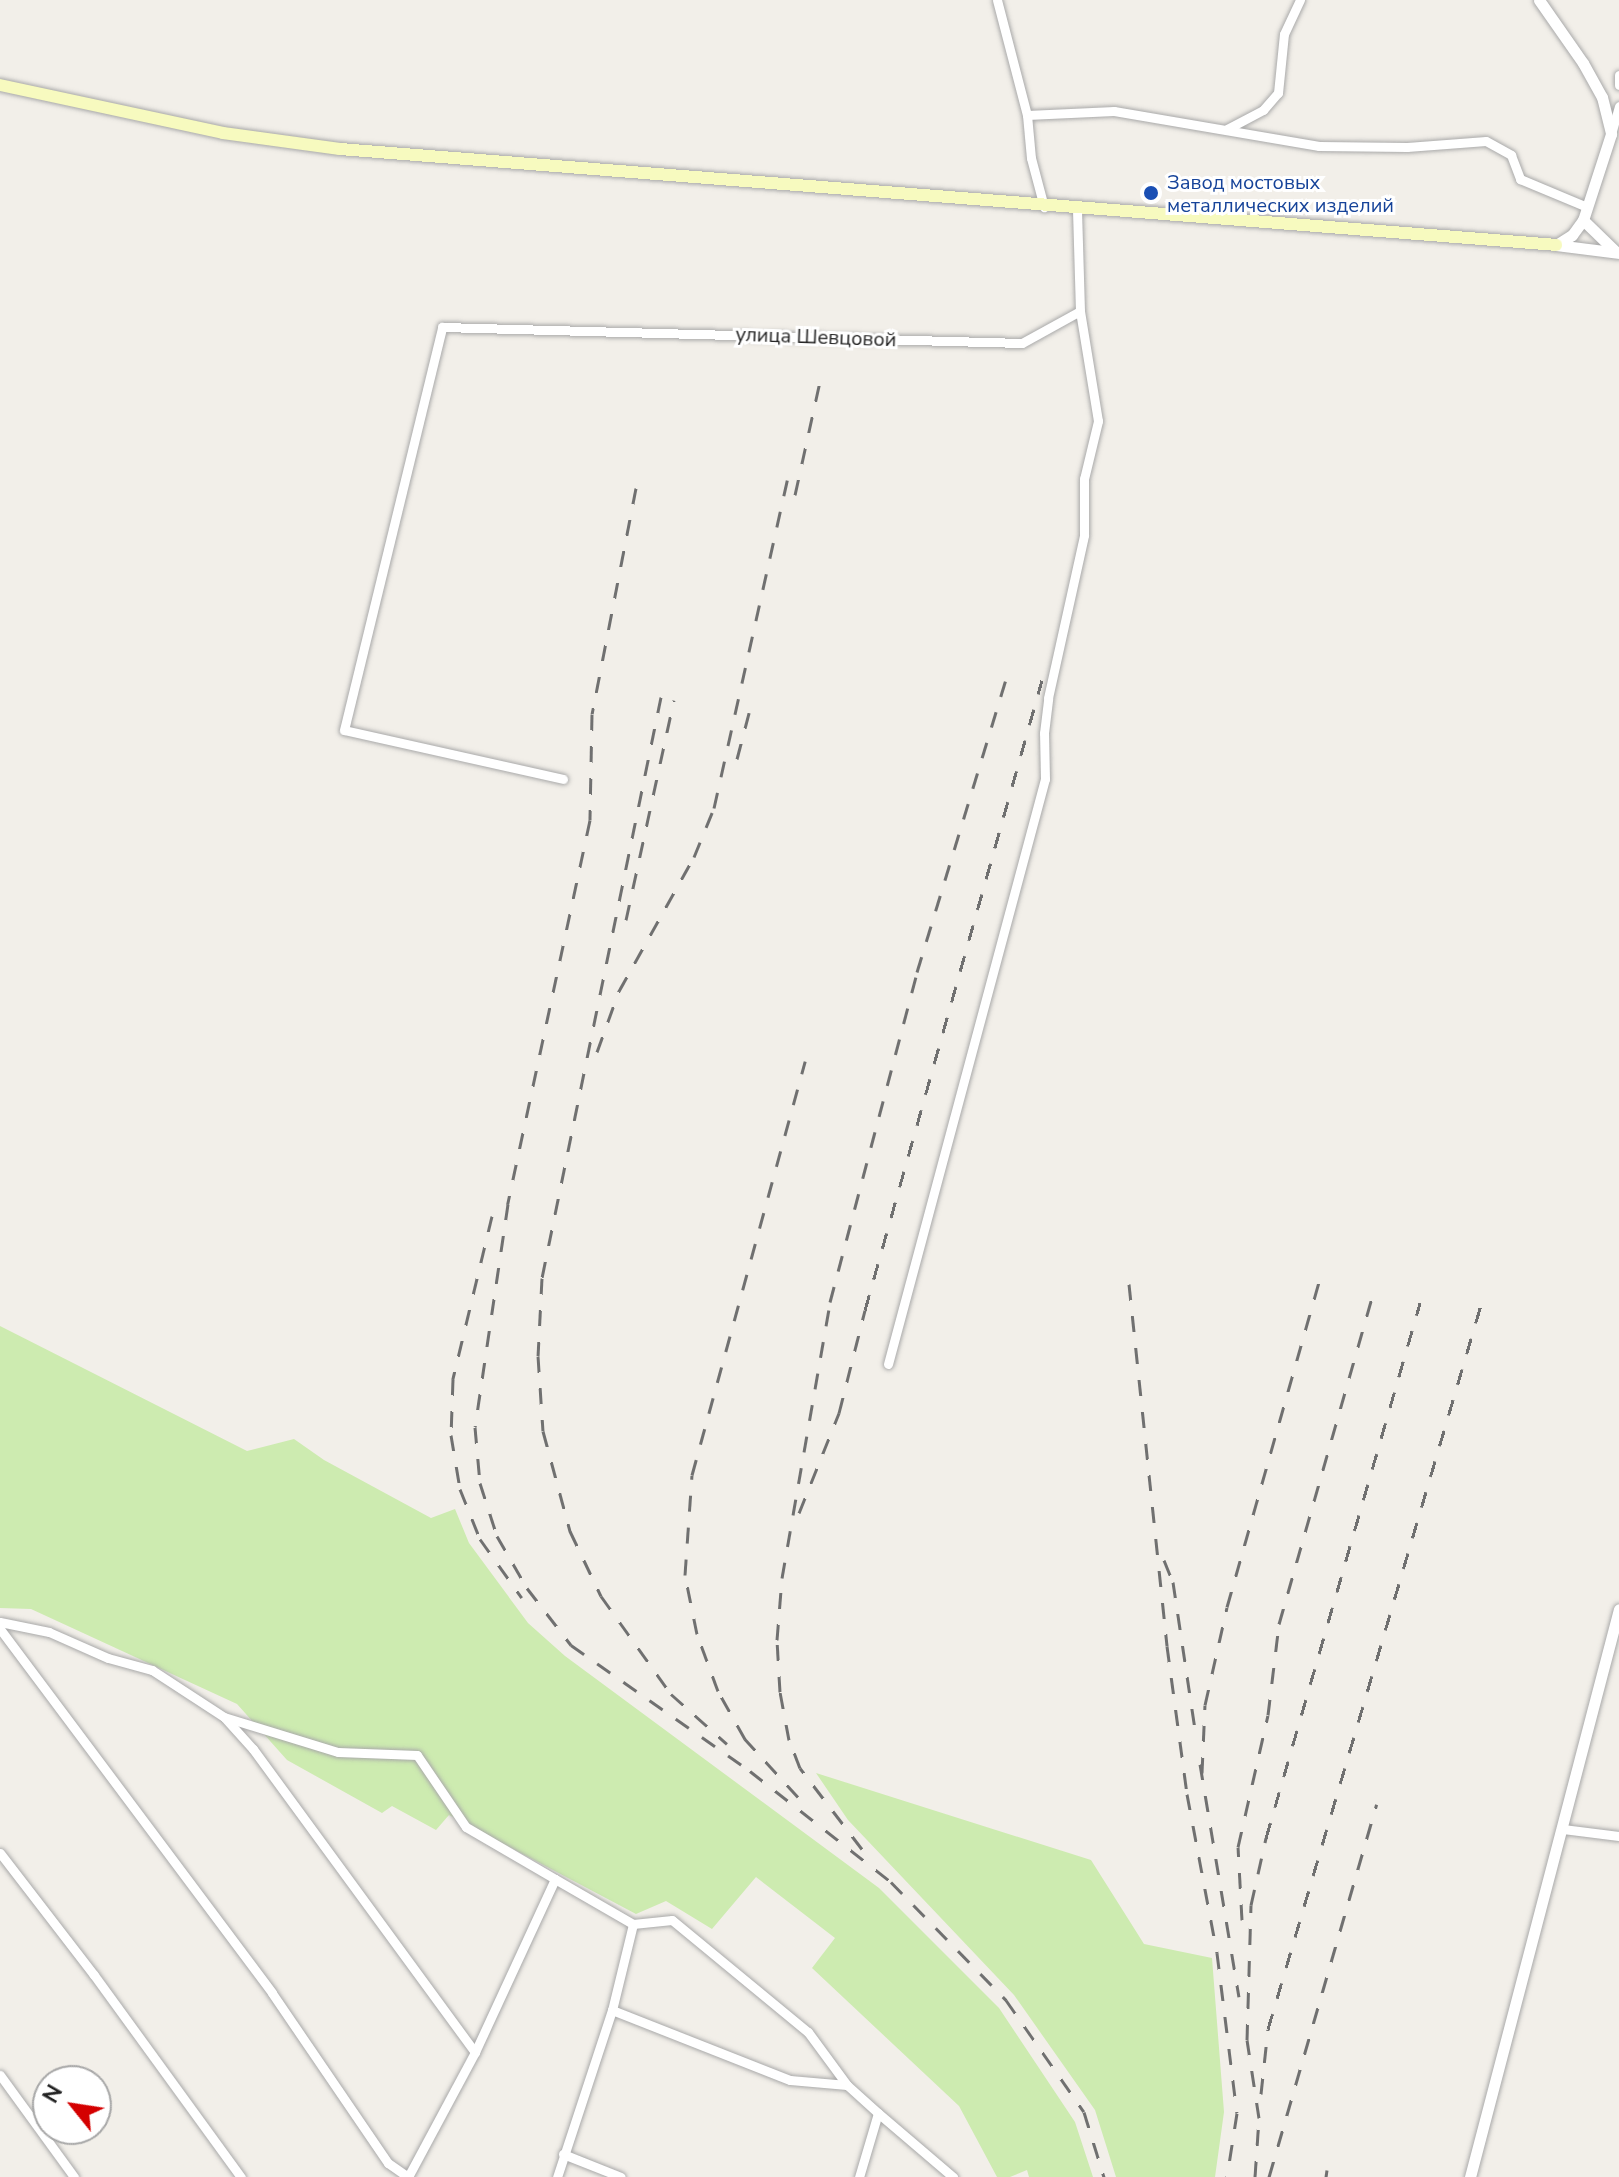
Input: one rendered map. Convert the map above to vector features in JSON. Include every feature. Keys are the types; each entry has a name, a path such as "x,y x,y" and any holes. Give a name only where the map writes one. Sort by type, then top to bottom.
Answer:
{"main road":[{"path":"0,85 223,133 340,149 1077,210 1556,245"}],"street":[{"path":"997,0 1027,115 1031,158 1044,207"},
{"path":"1227,129 1263,110 1278,93 1284,34 1300,0"},
{"path":"1539,0 1583,63 1602,97 1611,134"},
{"path":"1619,75 1619,85"},
{"path":"1556,245 1572,235 1583,220 1619,106"},
{"path":"1027,115 1114,111 1319,146 1407,147 1486,141 1511,155 1520,179 1587,207"},
{"path":"888,1364 1045,779 1044,733 1048,698 1084,535 1084,479 1098,421 1080,311 1077,210"},
{"path":"1583,220 1618,253"},
{"path":"1556,245 1618,253"},
{"name":"улица Шевцовой","path":"563,779 344,730 442,327 1022,343 1055,328 1080,311"},
{"path":"1470,2177 1619,1609"},
{"path":"0,1622 49,1632 108,1658 152,1670 224,1717 253,1749 475,2052"},
{"path":"0,1629 272,1993 388,2163 408,2177 475,2052 555,1879"},
{"path":"224,1717 338,1752 417,1755 466,1827 633,1924 672,1920 808,2032 847,2085 953,2177"},
{"path":"1563,1829 1619,1836"},
{"path":"0,1853 94,1975 241,2177"},
{"path":"557,2177 612,2010 633,1924"},
{"path":"612,2010 790,2080 847,2085"},
{"path":"0,2075 74,2177"},
{"path":"859,2177 878,2113"},
{"path":"563,2154 621,2177"}],"green space":[{"path":"0,1326 247,1451 294,1439 324,1460 431,1518 455,1509 469,1543 528,1623 565,1656 879,1888 999,2008 1075,2122 1093,2177 1029,2177 1027,2170 1010,2177 997,2177 959,2106 812,1968 835,1938 756,1877 712,1929 666,1901 636,1914 449,1815 436,1830 392,1806 382,1813 287,1760 237,1704 31,1609 0,1608"},
{"path":"816,1773 1091,1860 1144,1944 1212,1958 1224,2112 1215,2177 1116,2177 1095,2110 1014,1995 848,1820"}],"railway":[{"path":"795,495 820,381"},
{"path":"597,1052 619,991 694,857 714,808 788,478"},
{"path":"636,488 592,714 590,820 508,1204 475,1427 480,1483 497,1536 527,1588 571,1645 750,1771 891,1882 1006,2000 1084,2112 1104,2177"},
{"path":"862,1849 800,1768 789,1740 780,1692 777,1640 782,1578 830,1302 917,972 1009,669"},
{"path":"799,1513 839,1413 865,1310 1042,680"},
{"path":"661,697 542,1278 538,1356 543,1431 570,1531 601,1596 671,1694 727,1744"},
{"path":"626,920 674,700"},
{"path":"737,759 749,713"},
{"path":"798,1797 745,1739 718,1691 697,1634 685,1575 692,1475 805,1061"},
{"path":"492,1216 453,1379 451,1435 460,1489 480,1539 522,1598"},
{"path":"1202,1773 1205,1705 1227,1607 1321,1274"},
{"path":"1129,1284 1167,1646 1187,1794 1217,1953 1237,2113 1227,2177"},
{"path":"1242,1920 1238,1847 1268,1715 1279,1624 1375,1288"},
{"path":"1255,2177 1259,2118 1247,2040 1251,1905 1266,1838 1420,1303"},
{"path":"1261,2094 1268,2029 1480,1308"},
{"path":"1164,1560 1173,1582 1196,1736"},
{"path":"1200,1764 1239,1997"},
{"path":"1269,2177 1377,1804"},
{"path":"1326,2177 1327,2170"}],"place":[{"name":"Завод мостовых металлических изделий","path":"1151,193"}]}
